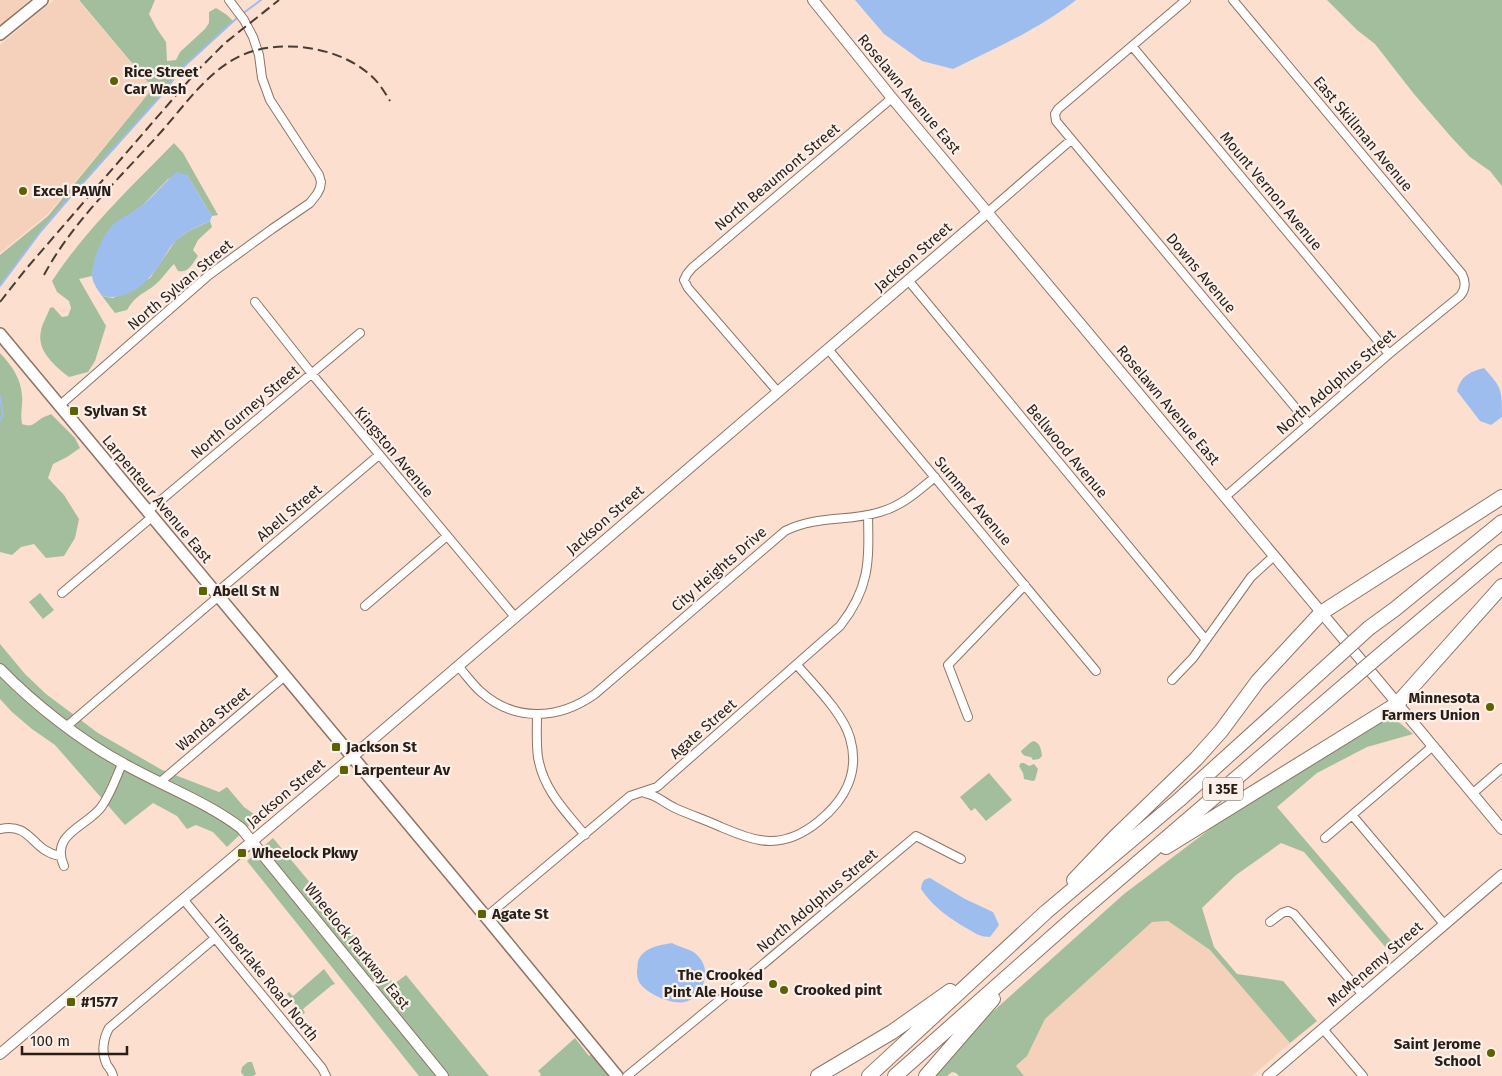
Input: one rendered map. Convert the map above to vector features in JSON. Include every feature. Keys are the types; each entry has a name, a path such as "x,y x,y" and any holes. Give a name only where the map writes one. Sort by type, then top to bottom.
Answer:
{"highway":[{"path":"1046,912 1082,870 1196,759 1221,730 1258,681 1321,612 1502,497"},
{"name":"I 35E","path":"869,1076 1046,912 1179,800 1370,628 1502,522"},
{"name":"I 35E","path":"895,1076 1128,870 1502,552"},
{"path":"1128,870 1397,704 1502,586"},
{"path":"926,1076 1030,956"},
{"path":"818,1076 892,1032 995,958"}],"main road":[{"path":"0,34 42,0"},
{"name":"Larpenteur Avenue East","path":"0,334 617,1076"}],"street":[{"name":"North Sylvan Street","path":"60,406 210,275 310,203 320,188 319,175 270,100 262,78 259,54 253,37 244,19 229,0"},
{"name":"Roselawn Avenue East","path":"813,0 892,98 1502,829"},
{"path":"1071,140 1056,121 1056,112 1186,0"},
{"name":"East Skillman Avenue","path":"1233,0 1462,274 1466,281 1465,288"},
{"name":"Mount Vernon Avenue","path":"1132,46 1389,354"},
{"name":"North Beaumont Street","path":"778,392 688,288 684,280 686,274 892,98"},
{"name":"Jackson Street","path":"0,1054 353,757 1071,140"},
{"name":"Downs Avenue","path":"1071,140 1309,424"},
{"name":"Bellwood Avenue","path":"908,280 1206,640"},
{"name":"North Adolphus Street","path":"1225,497 1389,354 1460,296 1465,288"},
{"name":"Kingston Avenue","path":"254,302 515,617"},
{"name":"North Gurney Street","path":"62,593 150,514 360,333"},
{"name":"Summer Avenue","path":"828,349 1096,671"},
{"name":"Abell Street","path":"66,726 379,455"},
{"name":"City Heights Drive","path":"538,714 555,713 573,707 595,694 785,531 809,522 868,515 892,508 913,496 934,476"},
{"name":"Agate Street","path":"486,917 630,796 657,787 840,626 856,604 868,567 868,515"},
{"path":"364,606 447,536"},
{"path":"1172,680 1193,658 1251,577 1274,556"},
{"path":"968,717 948,665 1025,585"},
{"path":"643,793 655,796 673,807 742,835 762,841 784,840 796,836 815,825 835,807 847,788 852,768 852,748 846,728 840,717 797,665"},
{"path":"458,666 480,692 490,699 512,710 538,714 538,755 544,780 556,801 585,835"},
{"name":"Wheelock Parkway East","path":"0,669 29,696 95,747 122,764 204,803 241,828 443,1076"},
{"name":"Wanda Street","path":"159,783 285,676"},
{"path":"1325,838 1433,746"},
{"path":"64,866 60,856 63,842 76,826 101,808 122,764"},
{"path":"1472,794 1502,768"},
{"path":"1352,815 1444,924"},
{"path":"0,829 10,827 22,830 46,852 60,856"},
{"name":"North Adolphus Street","path":"627,1076 916,836 961,859"},
{"name":"McMenemy Street","path":"1268,1076 1502,875"},
{"name":"Timberlake Road North","path":"183,899 322,1068 326,1076"},
{"path":"1270,922 1288,911 1294,914 1362,995"},
{"path":"113,1076 106,1063 104,1048 104,1039 109,1028 215,938"},
{"path":"1323,1029 1364,1076"}],"shaded area":[{"path":"0,0 29,0 0,26"},
{"path":"54,0 78,0 153,88 48,214 0,253 0,45"},
{"path":"1168,921 1210,950 1290,1043 1252,1076 1024,1076 1016,1067 1027,1056 1045,1019 1152,922"}],"green space":[{"path":"79,0 155,0 149,14 166,42 167,61 176,60 180,52 205,29 209,23 209,12 216,8 233,21 180,70 166,90 41,231 0,286 0,255 48,216 153,88"},
{"path":"1327,0 1502,0 1502,186 1490,171 1470,157 1452,138 1414,94 1375,44 1357,30"},
{"path":"174,143 183,153 218,215 212,216 187,175 168,179 143,205 112,226 96,256 92,276 79,279 106,326 95,361 88,372 69,377 48,358 41,345 42,328 50,308 53,307 62,317 68,316 71,308 69,301 57,292 52,281 94,226"},
{"path":"210,221 212,227 198,240 193,250 198,256 190,267 185,271 178,271 174,264 157,283 140,295 127,310 115,313 102,296 113,298 150,278 176,240 189,231"},
{"path":"0,353 12,368 20,384 22,424 31,425 51,414 75,438 80,448 53,464 48,478 64,495 79,519 75,538 64,556 46,558 34,544 21,547 12,555 0,552"},
{"path":"40,593 54,610 43,619 29,602"},
{"path":"0,644 25,674 46,694 98,733 162,770 219,792 227,787 244,807 258,817 227,847 213,832 196,825 187,829 177,816 153,803 125,825 55,745 32,729 0,699"},
{"path":"1389,714 1413,734 1367,747 1317,773 1277,807 1399,950 1393,956 1304,852 1281,843 1236,875 1202,908 1214,947 1237,974 1283,981 1317,1021 1290,1043 1210,950 1168,921 1152,922 1045,1019 1027,1056 1016,1066 1024,1076 959,1076 952,1072 947,1076 931,1076 969,1033 1124,894 1222,820"},
{"path":"1034,741 1039,745 1042,756 1039,759 1033,760 1031,757 1023,755 1021,751"},
{"path":"1021,763 1029,766 1034,764 1038,769 1035,780 1024,779 1019,766"},
{"path":"989,773 1012,800 986,821 975,808 971,811 960,797"},
{"path":"273,838 394,984 406,975 489,1076 419,1076 247,861"},
{"path":"324,969 335,984 303,1009 305,1013 303,1014 287,994 289,992 293,996"},
{"path":"575,1038 589,1056 596,1050 617,1076 540,1076 541,1074 538,1071"},
{"path":"248,1062 252,1062 256,1074 253,1076 244,1076 241,1072 242,1067"}],"water":[{"path":"855,0 1076,0 1032,29 953,69 922,61 884,34"},
{"path":"177,172 187,175 212,216 210,221 196,227 176,241 155,271 136,289 120,296 102,296 95,284 92,270 101,242 108,230 144,204"},
{"path":"1484,368 1498,385 1502,400 1502,417 1491,425 1480,421 1457,391 1466,375"},
{"path":"930,878 965,899 993,912 999,925 990,937 981,936 948,917 937,907 921,889 923,881"},
{"path":"672,943 694,952 704,965 704,983 693,998 687,1001 672,1002 656,996 643,987 638,979 638,962 642,955 653,947"}],"waterway":[{"path":"242,14 261,0"},
{"path":"0,286 41,231 166,90 180,70 238,17"},
{"path":"0,397 3,414 0,421"}],"railway":[{"path":"0,302 26,269 197,71 225,43 279,0"},
{"path":"44,275 69,236 98,200 207,80 240,56 255,50 272,47 290,46 324,51 356,64 378,83 390,101"}],"place":[{"name":"Rice Street Car Wash","path":"114,81"},
{"name":"Excel PAWN","path":"23,191"},
{"name":"Sylvan St","path":"74,411"},
{"name":"Abell St N","path":"203,591"},
{"name":"Minnesota Farmers Union","path":"1490,707"},
{"name":"Jackson St","path":"336,747"},
{"name":"Larpenteur Av","path":"344,770"},
{"name":"Wheelock Pkwy","path":"242,853"},
{"name":"Agate St","path":"482,914"},
{"name":"The Crooked Pint Ale House","path":"773,984"},
{"name":"Crooked pint","path":"784,990"},
{"name":"#1577","path":"71,1002"},
{"name":"Saint Jerome School","path":"1491,1053"}]}
